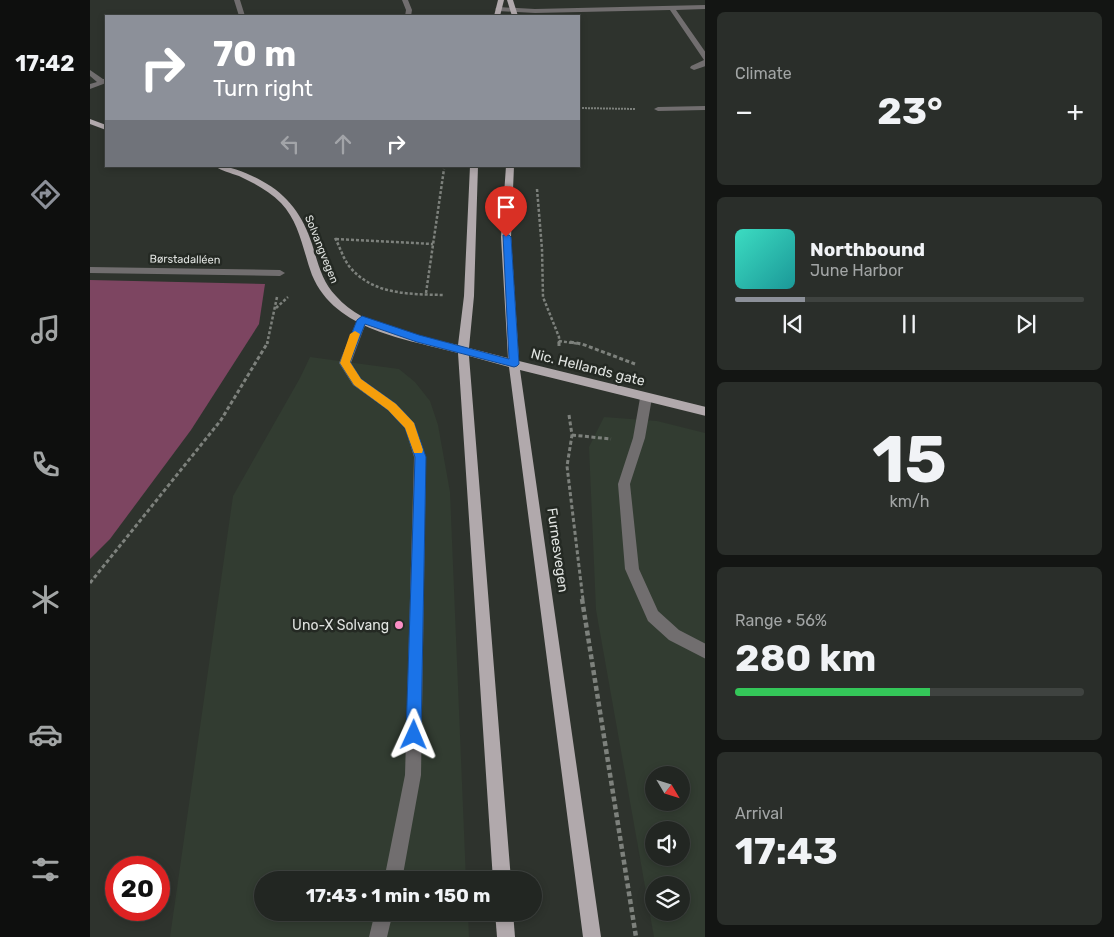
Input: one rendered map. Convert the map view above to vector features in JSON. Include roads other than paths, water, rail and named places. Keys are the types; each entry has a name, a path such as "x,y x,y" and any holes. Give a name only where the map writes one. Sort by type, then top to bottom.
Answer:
{"main road":[{"path":"497,13 500,0"},
{"path":"510,0 514,13"},
{"path":"90,121 105,128"},
{"name":"Solvangvegen","path":"221,167 258,182 275,192 286,202 298,220 316,273 326,292 344,310 362,320 417,338 463,350"},
{"path":"474,167 469,296 463,350 501,871"},
{"name":"Furnesvegen","path":"510,167 506,237 514,364 592,937"},
{"name":"Nic. Hellands gate","path":"463,350 705,412"},
{"path":"505,921 506,937"}],"street":[{"path":"237,0 242,15"},
{"path":"405,0 409,10 408,15"},
{"path":"497,13 705,7"},
{"path":"672,8 705,61 705,64 694,68"},
{"path":"90,72 104,81"},
{"path":"90,87 104,81"},
{"path":"658,109 705,108"},
{"name":"Børstadalléen","path":"90,270 280,273"},
{"path":"362,320 345,363 357,382 392,407 410,426 420,457 413,775 395,871"},
{"path":"646,398 636,445 624,484 632,569 653,616 674,635 705,652"},
{"path":"378,937 382,921"}],"place":[{"name":"Uno-X Solvang","path":"399,625"}]}
